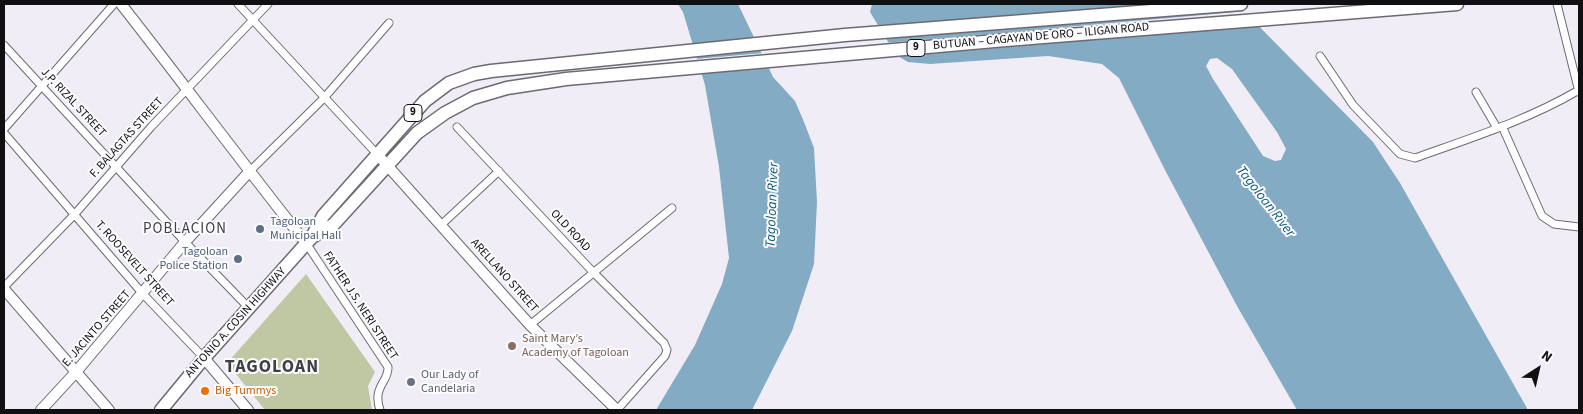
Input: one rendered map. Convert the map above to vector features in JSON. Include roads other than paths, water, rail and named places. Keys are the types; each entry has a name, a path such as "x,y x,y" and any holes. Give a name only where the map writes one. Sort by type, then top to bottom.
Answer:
{"highway":[{"name":"BUTUAN – CAGAYAN DE ORO – ILIGAN ROAD","path":"560,64 845,35 1241,4"},
{"name":"BUTUAN – CAGAYAN DE ORO – ILIGAN ROAD","path":"566,79 1265,18 1385,11 1457,4"},
{"name":"ANTONIO A. COSIN HIGHWAY","path":"161,410 204,358 309,240 323,216 425,101 449,83 474,74 560,64"},
{"name":"ANTONIO A. COSIN HIGHWAY","path":"309,240 332,226 417,133 458,105 507,88 566,79"}],"street":[{"path":"4,129 114,4"},
{"path":"121,4 187,88 249,172 309,240"},
{"path":"238,4 377,154"},
{"name":"F. BALAGTAS STREET","path":"4,288 74,215 187,88 268,4"},
{"path":"1320,56 1353,105 1400,154 1415,158 1500,127 1551,106 1579,91 1556,4"},
{"path":"249,172 324,98 388,23"},
{"name":"J.P. RIZAL STREET","path":"4,45 249,308"},
{"path":"1476,92 1500,127 1542,216 1554,224 1579,227"},
{"name":"OLD ROAD","path":"457,128 593,272 664,343 667,350 665,356 617,410"},
{"name":"T. ROOSEVELT STREET","path":"4,133 143,294 204,358 248,410"},
{"name":"ARELLANO STREET","path":"377,154 530,325 617,410"},
{"path":"441,225 499,171"},
{"name":"E. JACINTO STREET","path":"41,410 249,172"},
{"path":"530,325 672,208"},
{"name":"FATHER J.S. NERI STREET","path":"309,240 388,367 378,393 377,402 380,410"},
{"path":"4,288 109,410"}],"water":[{"name":"Tagoloan River","path":"678,4 738,4 773,77 795,101 814,148 817,202 814,264 792,331 752,410 656,410 695,345 722,284 729,258 719,167 705,85 683,12"},
{"name":"Tagoloan River","path":"872,4 1237,4 1373,142 1400,183 1528,410 1297,410 1237,306 1119,78 1102,64 1048,56 930,64 908,62 896,55 870,12","holes":["1217,58 1232,69 1277,132 1286,149 1281,160 1275,161 1263,156 1206,66 1210,59"]}],"place":[{"name":"Tagoloan Municipal Hall","path":"260,229"},
{"name":"Tagoloan Police Station","path":"238,259"},
{"name":"Saint Mary’s Academy of Tagoloan","path":"512,346"},
{"name":"Our Lady of Candelaria","path":"411,382"},
{"name":"Big Tummys","path":"205,391"}],"district":[{"name":"POBLACION","path":"185,230"},
{"name":"TAGOLOAN","path":"272,368"}]}
